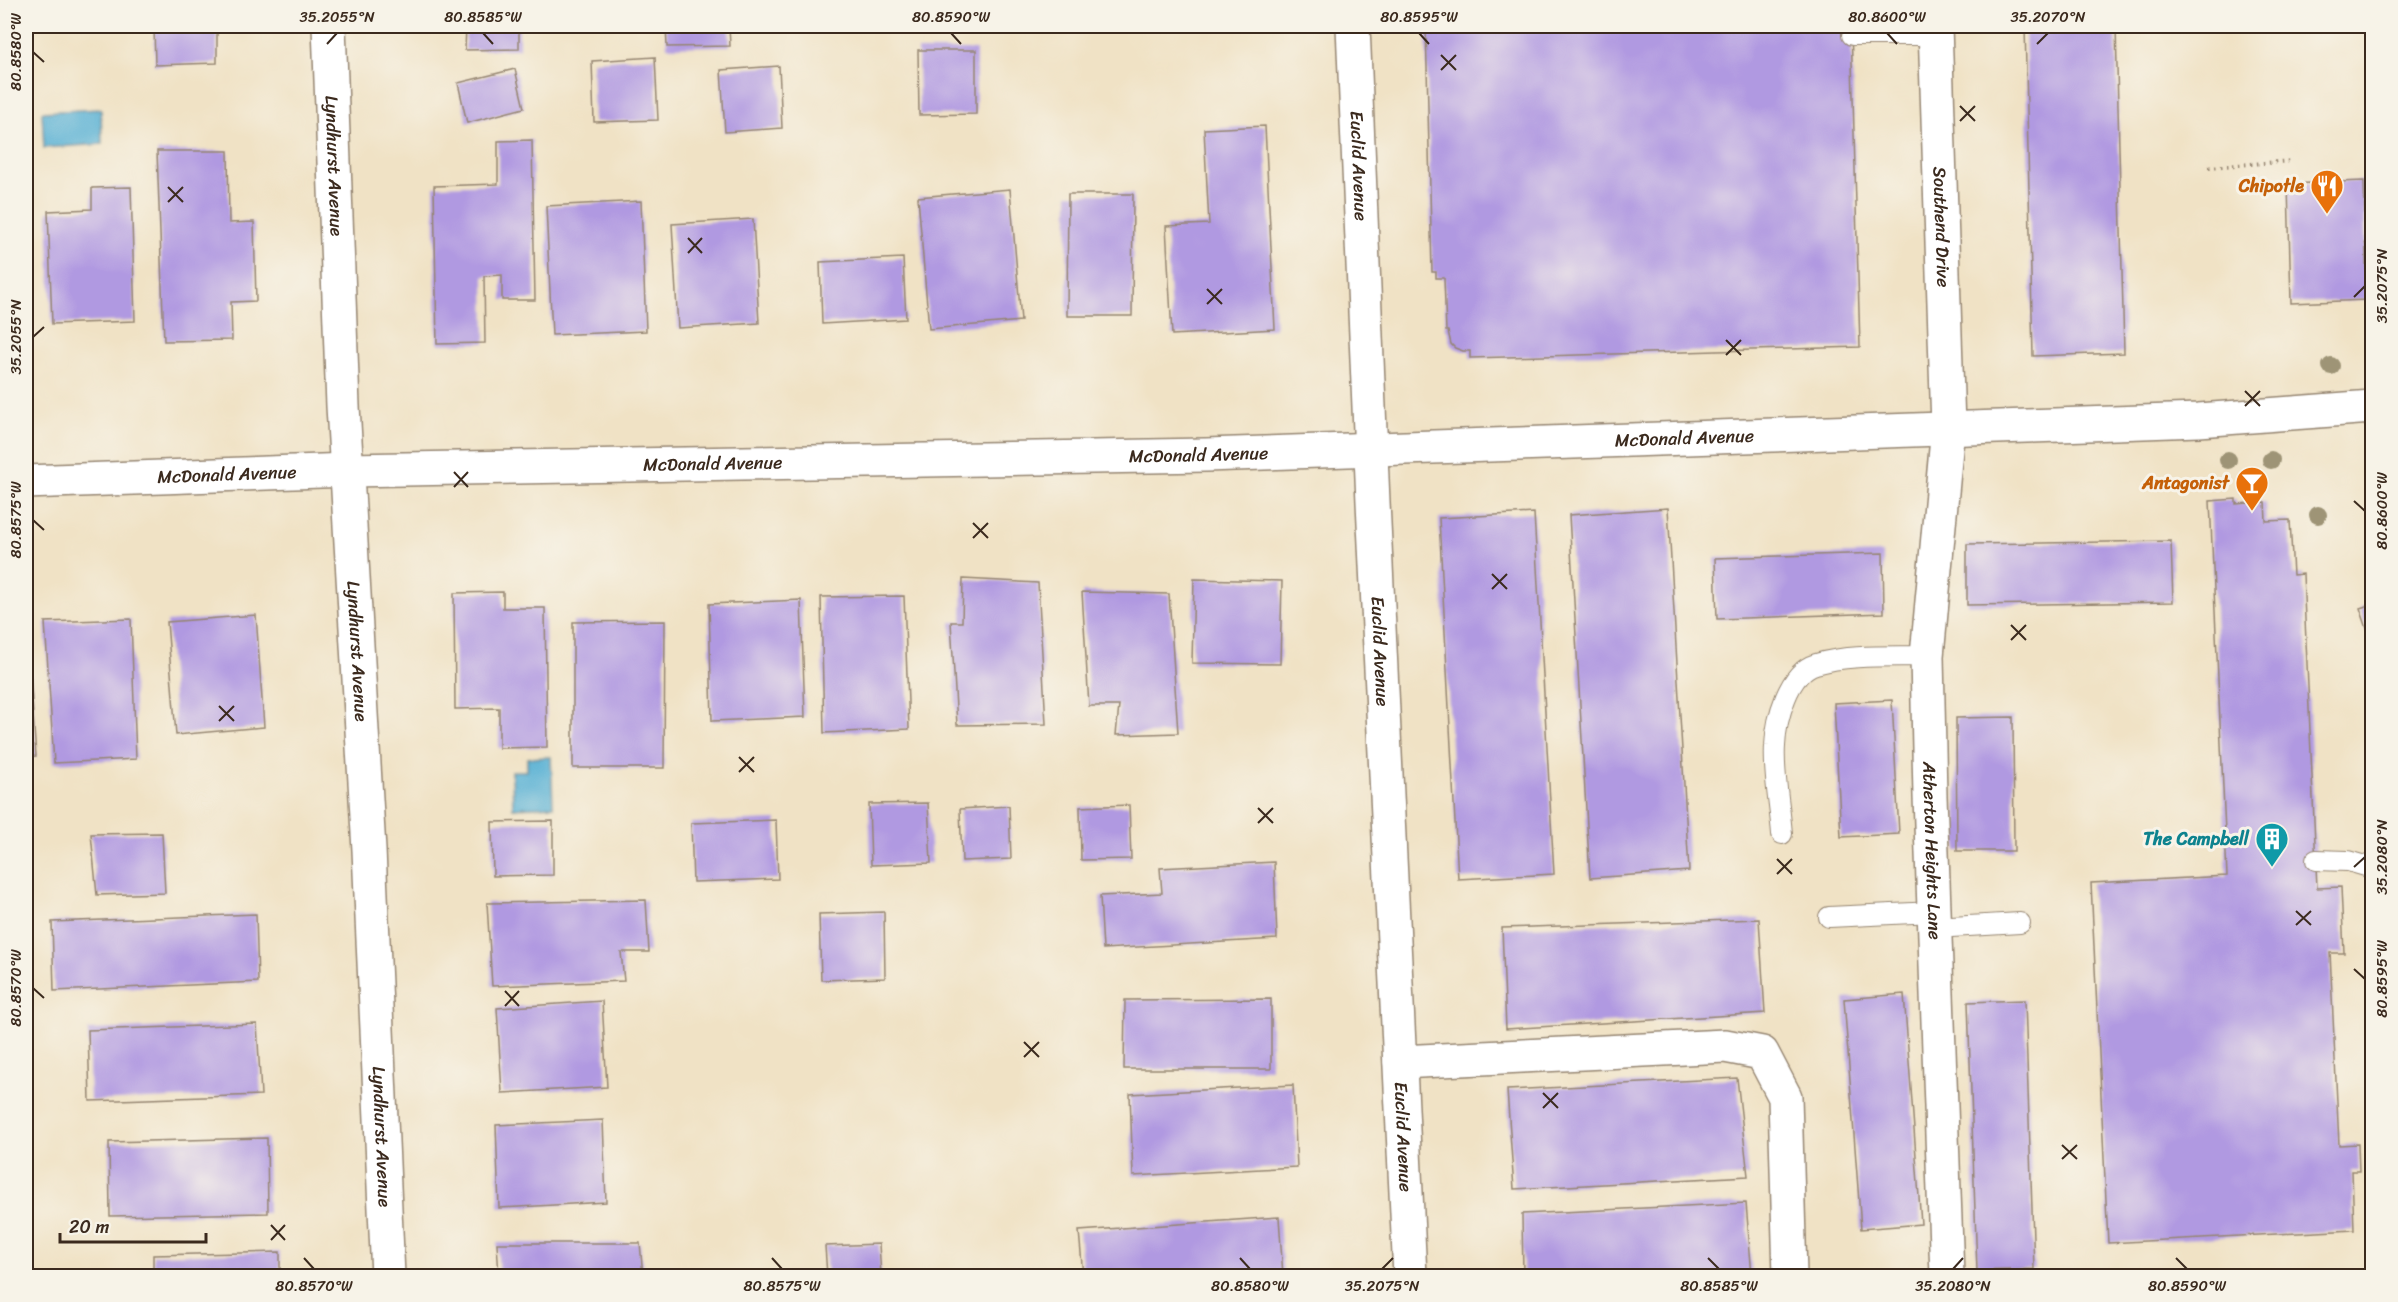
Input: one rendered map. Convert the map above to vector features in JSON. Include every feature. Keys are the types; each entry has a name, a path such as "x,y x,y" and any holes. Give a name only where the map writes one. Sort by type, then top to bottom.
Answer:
{"street":[{"name":"Lyndhurst Avenue","path":"328,26 343,406 369,861 388,1276"},
{"name":"Euclid Avenue","path":"1353,26 1410,1276"},
{"name":"Southend Drive","path":"1935,30 1948,427"},
{"name":"McDonald Avenue","path":"26,482 348,470 1206,455 1948,427 2199,420 2373,407"},
{"name":"Atherton Heights Lane","path":"1947,1276 1927,656 1948,427"},
{"path":"1400,1062 1725,1046 1762,1053 1785,1097 1790,1276"}],"lane":[{"path":"1852,35 1935,30"},
{"path":"1782,834 1775,747 1784,699 1798,676 1814,664 1840,660 1927,656"},
{"path":"2316,860 2348,861 2373,868"},
{"path":"1829,917 2020,923"}],"path":[{"path":"2209,167 2292,161"},
{"path":"2365,245 2373,243"}],"water":[{"path":"101,109 102,144 44,148 42,112"},
{"path":"551,757 553,806 513,808 512,771 527,771 527,758"}],"building":[{"path":"154,26 217,26 217,63 155,65"},
{"path":"466,26 519,26 519,49 465,50"},
{"path":"666,26 729,26 730,46 667,47"},
{"path":"1426,26 1851,26 1860,347 1470,358 1470,351 1455,348 1446,331 1444,278 1436,278 1436,272 1432,272"},
{"path":"2025,26 2116,26 2124,353 2033,356"},
{"path":"918,50 976,50 976,114 919,115"},
{"path":"655,57 658,120 594,122 592,61"},
{"path":"779,66 782,128 725,132 721,70"},
{"path":"515,69 524,108 467,123 458,83"},
{"path":"1265,126 1275,329 1172,335 1166,226 1209,224 1204,129"},
{"path":"532,140 535,300 502,300 502,275 484,276 485,343 437,344 434,186 498,184 498,141"},
{"path":"157,151 228,151 229,223 254,222 256,301 231,302 232,340 164,341"},
{"name":"Chipotle","path":"2364,181 2367,300 2291,303 2288,184"},
{"path":"131,187 135,321 52,324 48,211 92,209 92,188"},
{"path":"1010,189 1021,321 929,329 918,197"},
{"path":"1068,194 1133,194 1132,316 1067,316"},
{"path":"641,201 646,331 552,335 546,206"},
{"path":"753,219 759,323 678,328 672,224"},
{"path":"903,258 906,319 822,324 820,262"},
{"name":"The Campbell","path":"2236,499 2236,504 2265,502 2266,521 2290,520 2293,575 2303,574 2317,888 2341,887 2344,953 2330,953 2339,1145 2358,1144 2359,1171 2352,1171 2354,1230 2108,1243 2091,883 2227,876 2210,501"},
{"path":"1668,508 1689,871 1590,878 1569,515"},
{"path":"1534,513 1554,874 1458,879 1439,518"},
{"path":"2171,541 2173,602 1967,605 1967,544"},
{"path":"1883,553 1884,613 1717,619 1715,558"},
{"path":"963,579 1038,583 1046,724 957,725 951,622 962,622"},
{"path":"1194,579 1282,581 1280,664 1192,663"},
{"path":"503,592 503,608 545,608 547,747 499,748 499,708 455,709 454,593"},
{"path":"1082,592 1169,594 1178,733 1116,735 1119,706 1089,706"},
{"path":"904,596 909,729 824,733 821,597"},
{"path":"801,600 805,717 712,721 709,604"},
{"path":"2372,604 2372,643 2360,608"},
{"path":"256,615 264,727 176,735 167,622"},
{"path":"131,619 136,759 54,763 45,622"},
{"path":"665,621 664,768 573,768 573,622"},
{"path":"26,630 36,756 26,757"},
{"path":"1892,700 1899,834 1841,837 1834,703"},
{"path":"2013,717 2014,851 1957,851 1956,718"},
{"path":"928,803 931,863 871,865 869,804"},
{"path":"1129,805 1131,859 1081,860 1080,807"},
{"path":"1009,806 1011,859 962,861 960,809"},
{"path":"776,820 778,879 693,882 691,823"},
{"path":"553,821 553,875 493,876 492,822"},
{"path":"162,833 165,893 97,895 91,834"},
{"path":"1274,862 1277,939 1103,949 1100,896 1162,893 1160,868"},
{"path":"646,900 649,952 621,952 624,981 492,986 487,903"},
{"path":"884,912 885,978 821,980 819,914"},
{"path":"256,914 258,982 54,991 52,922"},
{"path":"1759,919 1765,1013 1506,1029 1502,928"},
{"path":"1904,994 1921,1224 1861,1229 1844,999"},
{"path":"1271,999 1271,1069 1124,1069 1125,1000"},
{"path":"2025,1000 2034,1269 1977,1271 1968,1002"},
{"path":"602,1001 607,1087 502,1093 497,1008"},
{"path":"257,1024 261,1095 90,1101 88,1030"},
{"path":"1737,1078 1748,1176 1514,1189 1507,1090"},
{"path":"1293,1085 1297,1167 1133,1176 1130,1094"},
{"path":"603,1120 606,1202 499,1208 496,1125"},
{"path":"267,1138 268,1213 110,1216 109,1142"},
{"path":"1746,1203 1752,1276 1523,1276 1522,1214"},
{"path":"1279,1217 1283,1276 1083,1276 1079,1231"},
{"path":"497,1243 640,1243 643,1276 499,1276"},
{"path":"879,1244 881,1276 827,1276 825,1246"},
{"path":"280,1252 280,1276 153,1276 153,1255"}],"place":[{"name":"Chipotle","path":"2327,215"},
{"name":"Antagonist","path":"2252,512"},
{"name":"The Campbell","path":"2272,868"}]}
